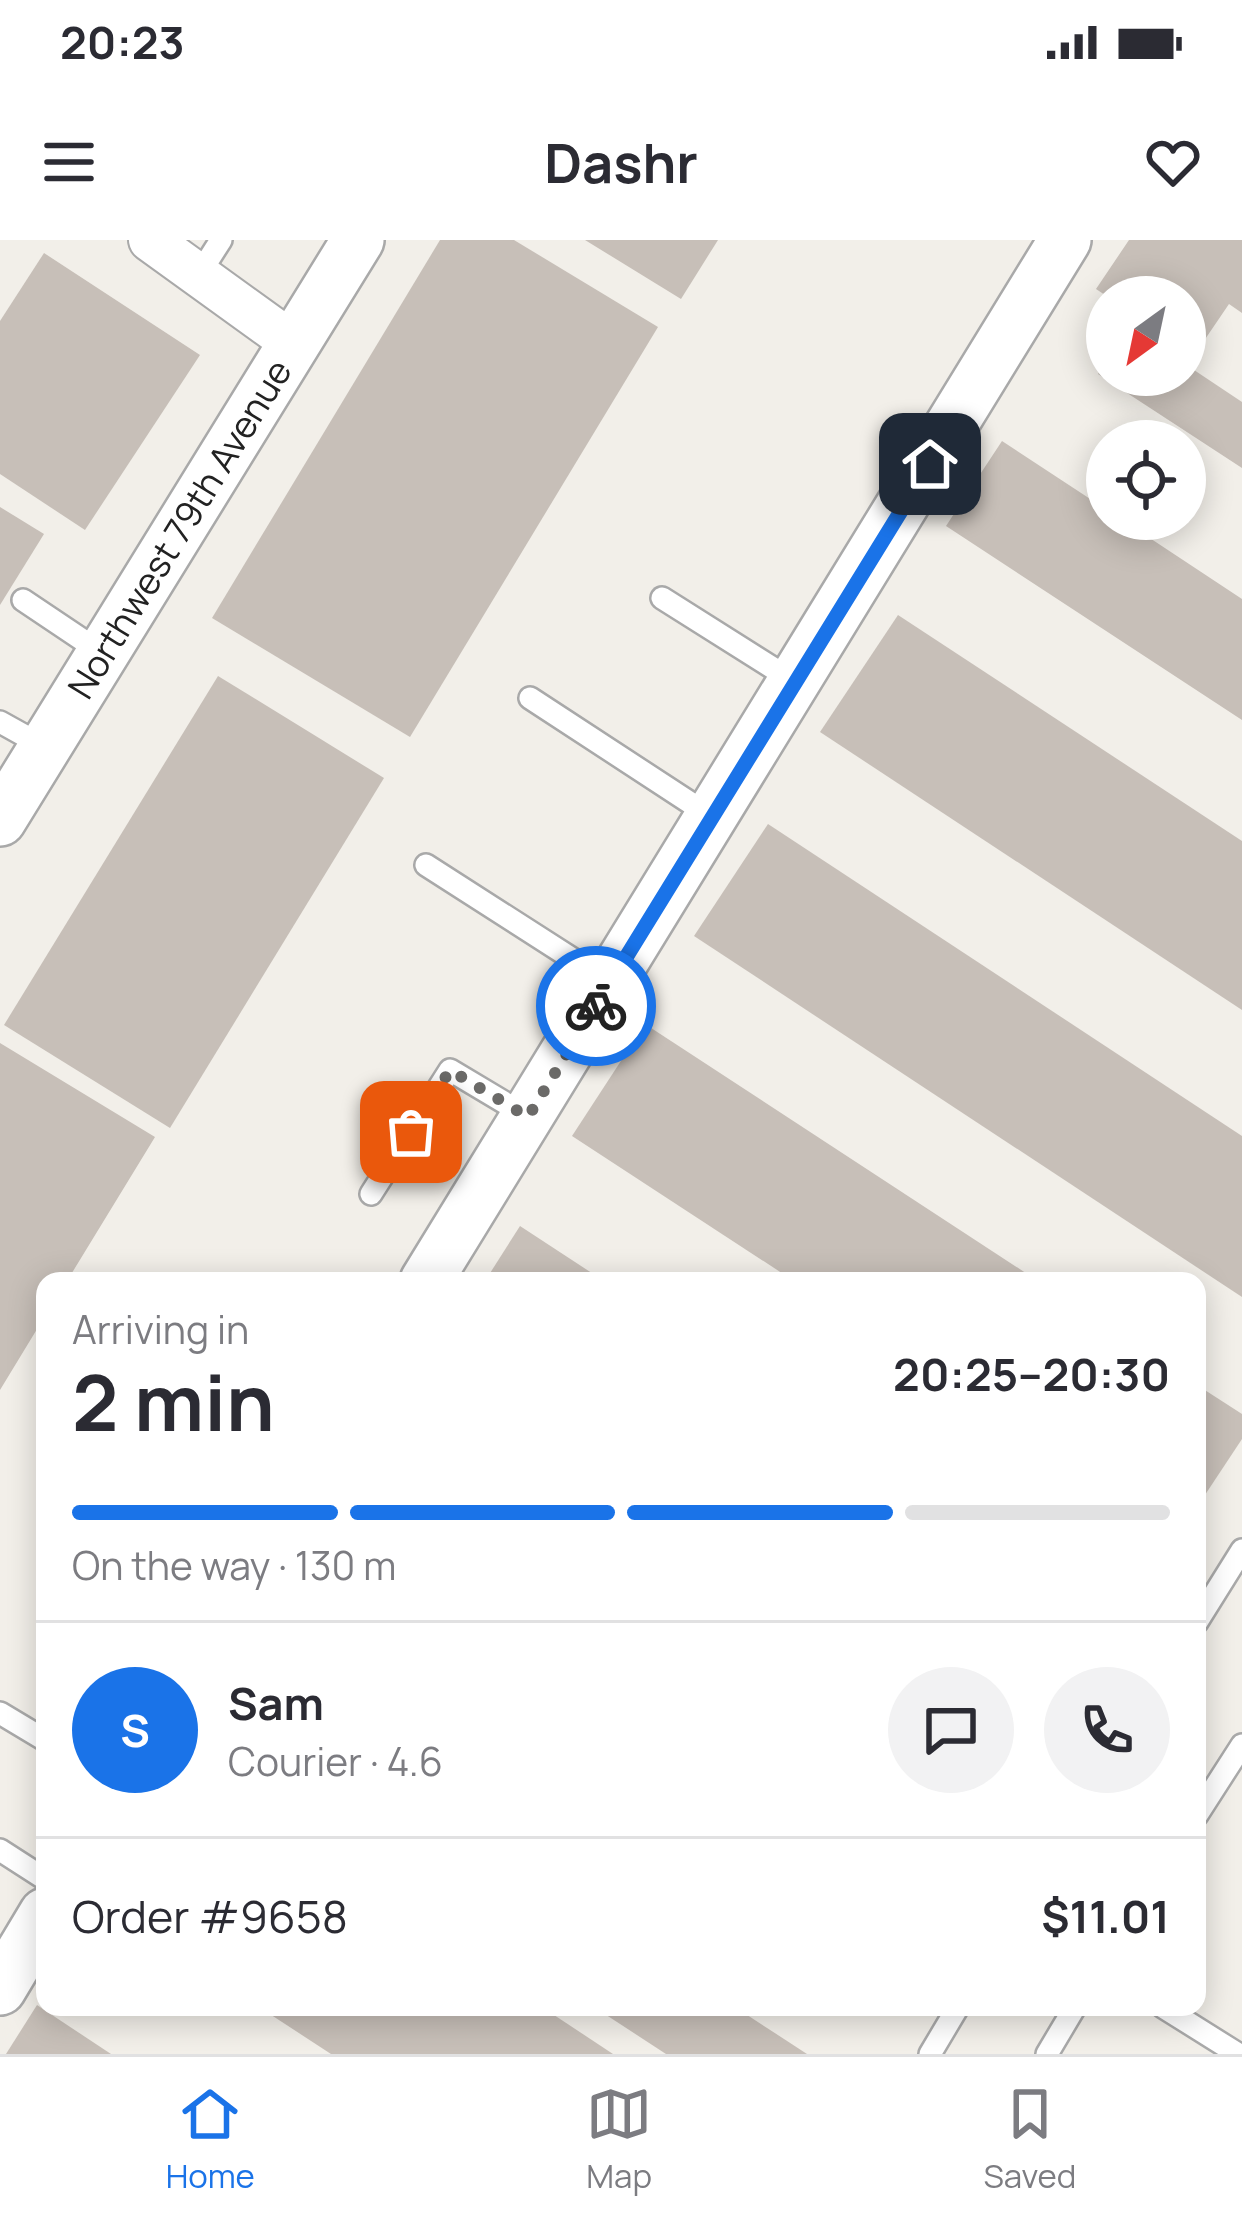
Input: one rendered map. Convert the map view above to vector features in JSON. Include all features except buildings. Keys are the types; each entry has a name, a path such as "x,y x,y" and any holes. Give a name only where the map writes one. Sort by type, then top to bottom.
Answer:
{"street":[{"path":"150,240 210,258 294,344"},
{"name":"Northwest 79th Avenue","path":"0,820 358,240"},
{"path":"432,1272 1066,240"},
{"path":"0,1990 36,1929"}],"lane":[{"path":"662,598 795,683"},
{"path":"22,600 103,653"},
{"path":"530,698 712,818"},
{"path":"0,722 45,747"},
{"path":"426,865 610,983"},
{"path":"371,1194 450,1070 528,1117"},
{"path":"1206,1608 1242,1550"},
{"path":"0,1713 36,1735"},
{"path":"1206,1801 1242,1745"},
{"path":"0,1850 36,1874"},
{"path":"930,2054 953,2016"},
{"path":"1047,2054 1070,2016"},
{"path":"1177,2016 1238,2054"}],"way so far":[{"path":"411,1132 450,1070 528,1117 596,1006"}],"route":[{"path":"596,1006 930,464"}]}
